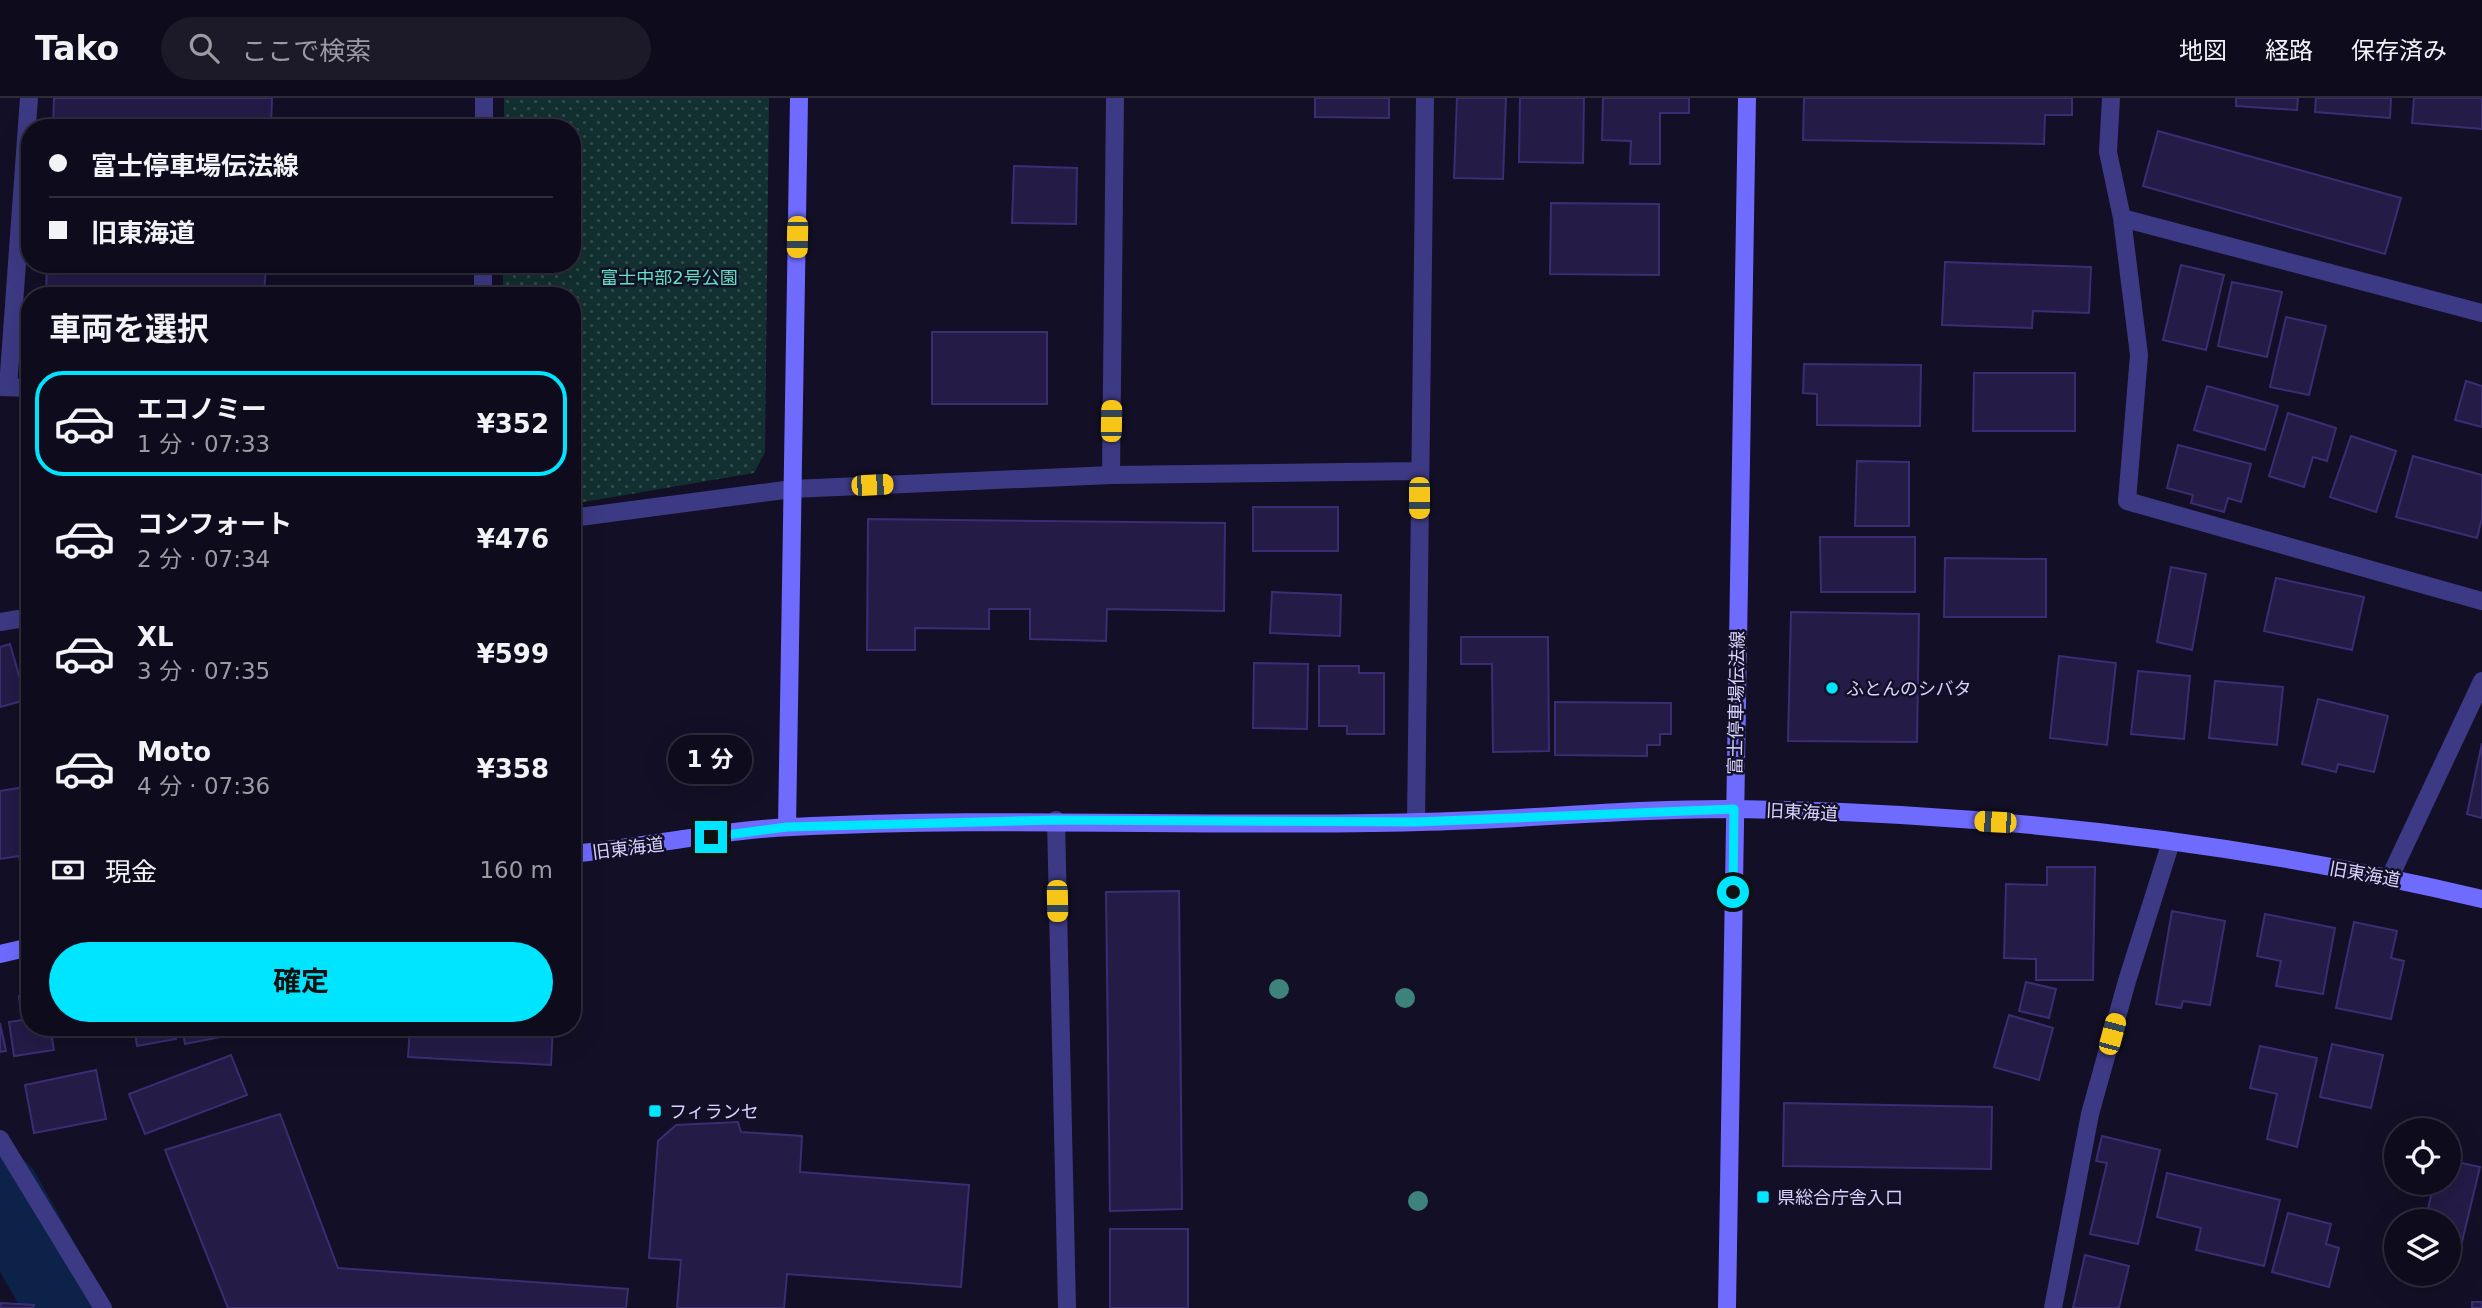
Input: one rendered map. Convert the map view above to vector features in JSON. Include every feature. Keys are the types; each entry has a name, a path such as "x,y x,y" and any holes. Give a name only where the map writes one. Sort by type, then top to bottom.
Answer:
{"street":[{"path":"27,119 29,98"},
{"path":"484,98 484,119"},
{"path":"787,827 799,98"},
{"path":"1111,475 1115,98"},
{"path":"1416,822 1425,98"},
{"name":"富士停車場伝法線","path":"1727,1308 1747,98"},
{"path":"2111,98 2108,152 2122,218 2139,355 2127,500 2482,601"},
{"path":"4,387 21,190"},
{"path":"2122,218 2482,313"},
{"path":"581,517 792,489 1111,475 1420,471"},
{"path":"0,622 21,618"},
{"path":"2390,877 2482,681"},
{"name":"旧東海道","path":"581,853 787,827 1056,820 1416,822 1734,809 1995,822 2171,842 2390,877 2482,899"},
{"path":"1056,820 1067,1308"},
{"path":"2053,1308 2090,1114 2127,981 2171,842"},
{"path":"0,954 21,949"},
{"path":"0,1139 103,1308"}],"green space":[{"name":"富士中部2号公園","path":"504,98 769,98 765,452 754,473 581,502 581,287 503,287 503,273 581,273 581,119 504,119"}],"building":[{"path":"54,98 272,98 271,119 53,119"},
{"path":"1315,98 1389,98 1389,118 1315,117"},
{"path":"1457,98 1506,98 1503,179 1454,178"},
{"path":"1520,98 1584,98 1583,163 1519,162"},
{"path":"1603,98 1689,98 1689,113 1660,113 1660,164 1630,164 1631,141 1602,140"},
{"path":"1804,98 2072,98 2072,115 2045,115 2044,144 1803,140"},
{"path":"2236,98 2298,98 2297,110 2236,106"},
{"path":"2316,98 2391,98 2390,118 2315,112"},
{"path":"2414,98 2482,98 2482,129 2412,123"},
{"path":"2158,131 2401,198 2385,254 2143,186"},
{"path":"1014,166 1077,168 1076,224 1012,223"},
{"path":"1551,203 1659,204 1659,275 1550,274"},
{"path":"1945,262 2091,267 2089,313 2033,311 2032,328 1942,325"},
{"path":"2181,265 2224,275 2206,350 2163,340"},
{"path":"47,273 265,273 265,287 46,287"},
{"path":"2232,282 2282,292 2267,357 2218,346"},
{"path":"2286,317 2326,326 2309,395 2270,387"},
{"path":"932,332 1047,332 1047,404 932,404"},
{"path":"1804,364 1921,365 1920,426 1817,425 1817,394 1803,393"},
{"path":"1974,373 2075,373 2075,431 1973,431"},
{"path":"2466,381 2482,386 2482,427 2455,420"},
{"path":"2207,386 2278,406 2265,450 2194,430"},
{"path":"2288,413 2336,428 2327,461 2313,457 2304,487 2269,476"},
{"path":"2351,436 2396,451 2376,512 2330,497"},
{"path":"2178,445 2251,464 2241,502 2228,498 2224,512 2191,503 2193,495 2167,488"},
{"path":"2413,456 2482,475 2482,518 2477,538 2396,517"},
{"path":"1857,461 1909,462 1909,526 1855,526"},
{"path":"1253,507 1338,507 1338,551 1253,551"},
{"path":"868,519 1225,523 1224,611 1107,609 1106,641 1030,639 1030,609 989,609 989,629 915,628 915,650 867,650"},
{"path":"1820,537 1915,537 1915,592 1821,592"},
{"path":"1945,558 2046,559 2046,617 1944,617"},
{"path":"2171,567 2206,574 2192,650 2157,642"},
{"path":"2276,578 2364,597 2352,650 2264,631"},
{"path":"1272,592 1341,595 1340,636 1270,633"},
{"path":"1791,612 1919,614 1917,742 1788,741"},
{"path":"1461,637 1548,637 1549,751 1493,752 1492,664 1461,664"},
{"path":"10,644 21,682 21,701 0,707 0,647"},
{"path":"2059,656 2116,663 2107,745 2050,738"},
{"path":"1254,663 1308,664 1307,729 1253,728"},
{"path":"1319,666 1359,666 1359,673 1384,673 1384,734 1347,734 1347,726 1319,726"},
{"path":"2138,671 2190,676 2184,739 2131,734"},
{"path":"2215,681 2283,687 2277,745 2209,738"},
{"path":"2318,699 2388,716 2374,772 2338,764 2336,772 2302,764"},
{"path":"1555,702 1671,703 1671,734 1660,734 1660,745 1647,745 1647,756 1555,755"},
{"path":"2482,743 2482,818 2467,814"},
{"path":"21,788 21,866 19,856 0,859 0,791"},
{"path":"2047,867 2095,867 2093,980 2036,980 2036,959 2004,958 2006,884 2047,885"},
{"path":"1179,891 1182,1209 1110,1211 1106,892"},
{"path":"2172,911 2225,921 2210,1005 2183,1001 2181,1008 2156,1004"},
{"path":"2265,914 2335,928 2323,994 2276,986 2281,961 2257,956"},
{"path":"2354,922 2397,931 2391,958 2404,961 2391,1019 2336,1008"},
{"path":"2026,982 2056,989 2049,1018 2019,1011"},
{"path":"2009,1015 2053,1028 2039,1080 1994,1067"},
{"path":"21,1020 21,1036 52,1036 54,1050 14,1056 9,1022"},
{"path":"0,1023 6,1051 0,1052"},
{"path":"135,1036 176,1036 176,1039 137,1046"},
{"path":"184,1036 225,1036 185,1044"},
{"path":"409,1036 553,1036 551,1065 408,1057"},
{"path":"2332,1044 2383,1055 2371,1108 2320,1097"},
{"path":"2260,1046 2317,1058 2297,1147 2267,1139 2277,1094 2250,1088"},
{"path":"231,1055 247,1095 145,1134 129,1094"},
{"path":"96,1070 106,1119 34,1133 25,1085"},
{"path":"1784,1103 1992,1107 1991,1169 1783,1166"},
{"path":"280,1114 338,1268 628,1289 626,1308 228,1308 165,1150"},
{"path":"738,1122 741,1132 802,1136 800,1172 969,1185 961,1287 787,1274 784,1308 677,1308 681,1260 649,1258 658,1141 676,1125"},
{"path":"2102,1136 2160,1150 2138,1244 2090,1234 2107,1163 2096,1161"},
{"path":"2461,1163 2480,1167 2461,1246 2461,1209 2428,1209 2431,1195 2461,1195"},
{"path":"2167,1173 2280,1200 2264,1266 2196,1250 2201,1228 2157,1217"},
{"path":"2288,1213 2331,1224 2326,1244 2339,1248 2329,1287 2272,1272"},
{"path":"1110,1229 1188,1229 1188,1308 1110,1308"},
{"path":"2085,1255 2129,1266 2119,1308 2073,1308"},
{"path":"2472,1302 2482,1302 2482,1308 2472,1308"},
{"path":"1,1303 34,1305 33,1308 0,1308"}],"waterway":[{"path":"0,1191 66,1308"}],"place":[{"name":"ふとんのシバタ","path":"1832,688"},
{"name":"フィランセ","path":"655,1111"},
{"name":"県総合庁舎入口","path":"1763,1197"}],"route":[{"path":"711,837 787,827 1056,820 1416,822 1734,809 1733,892"}]}
